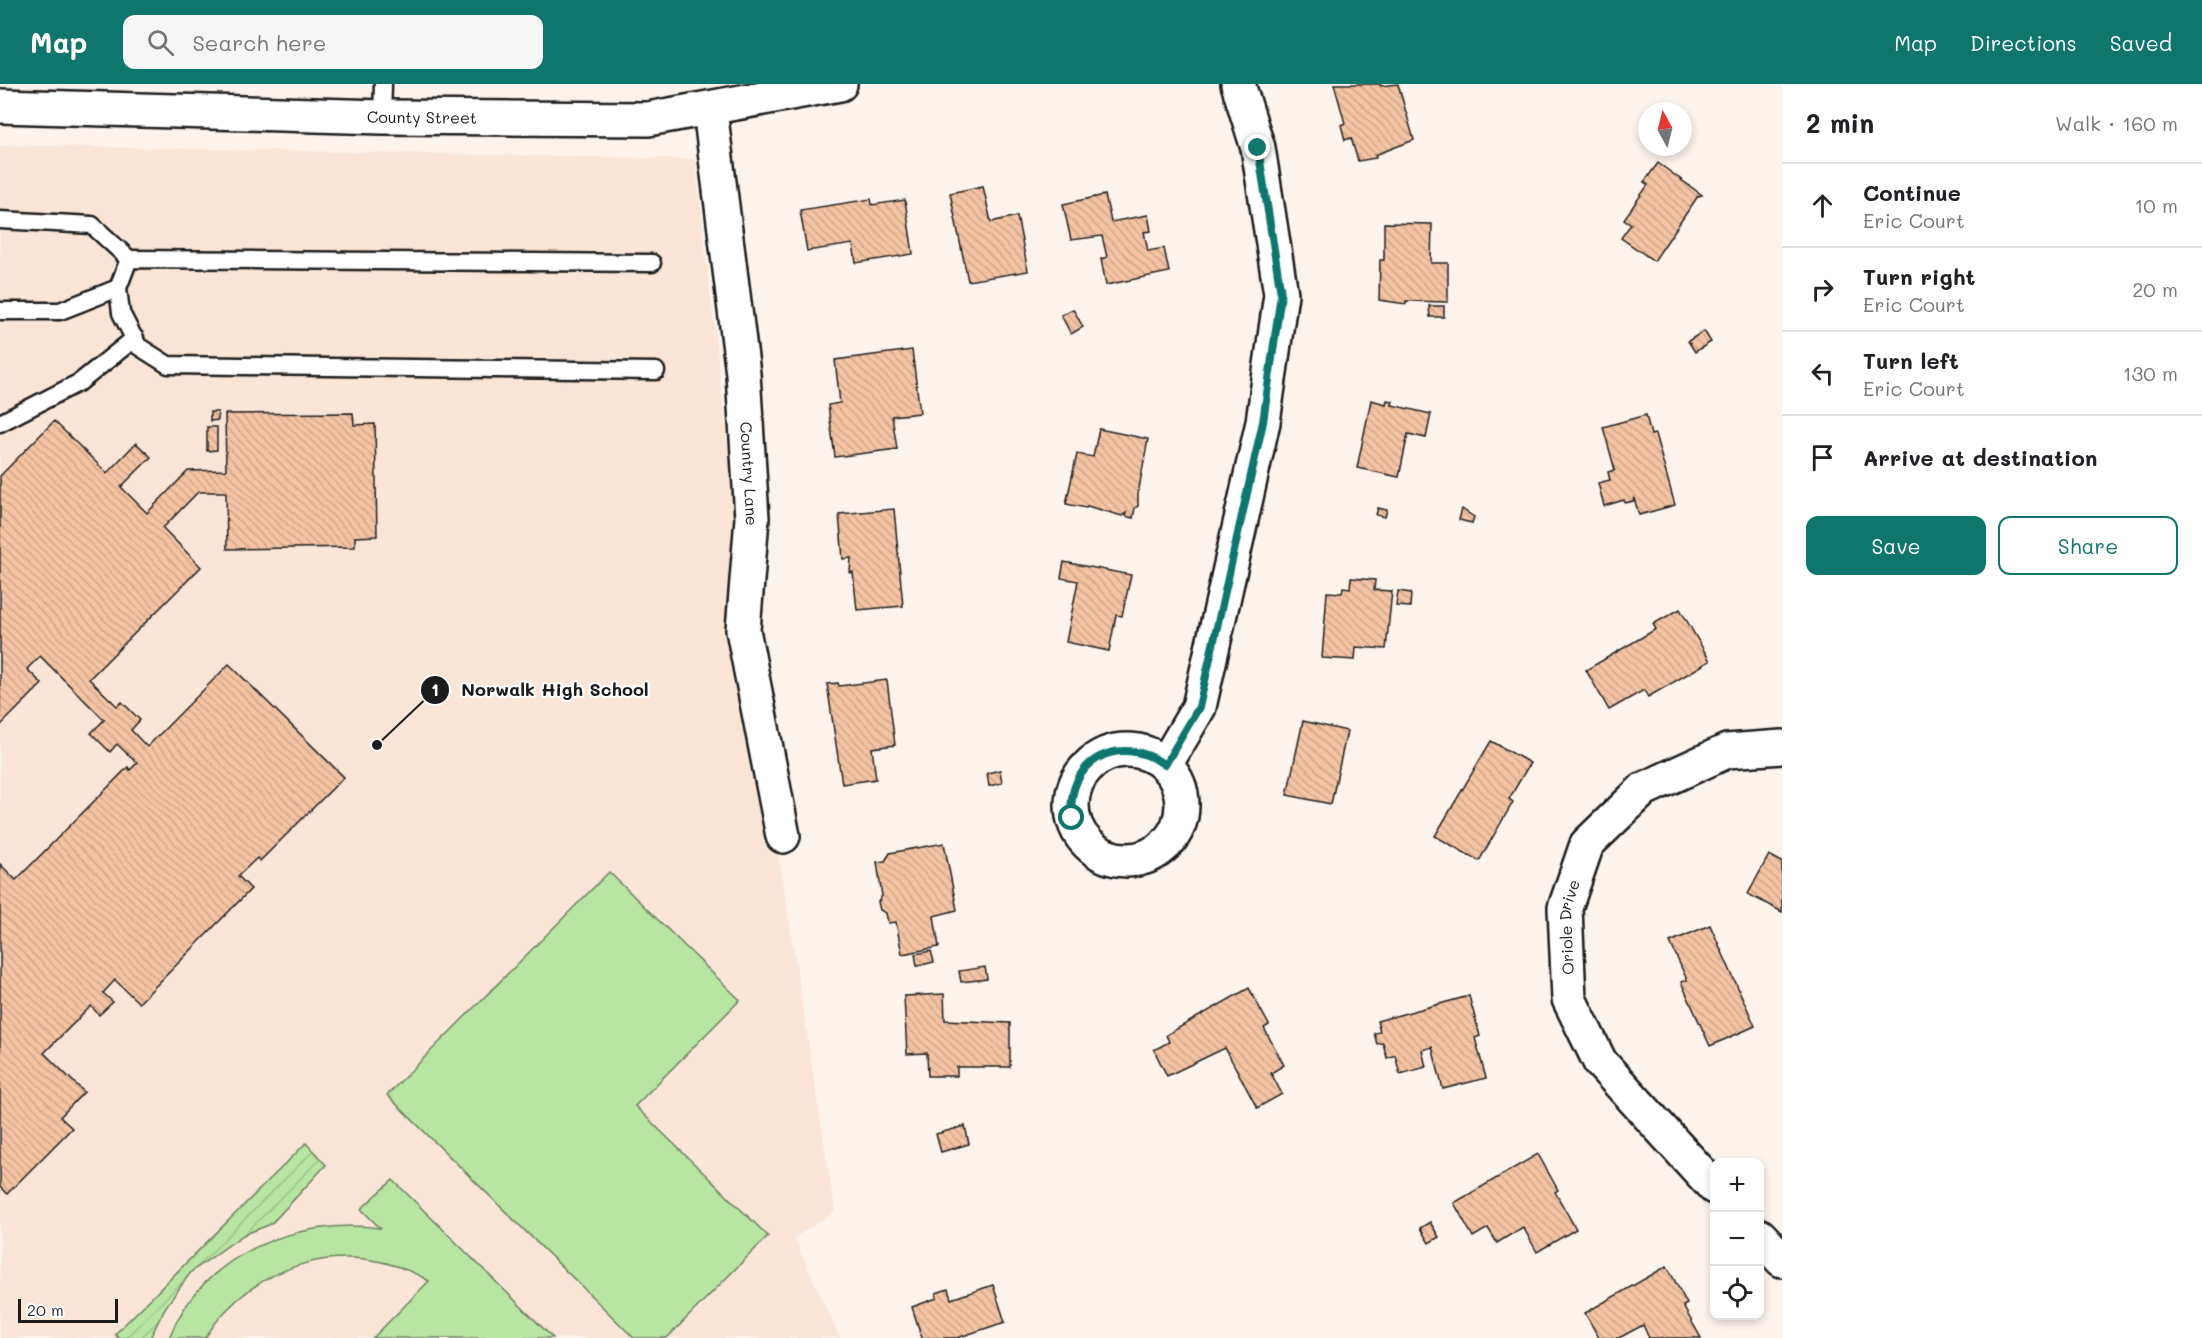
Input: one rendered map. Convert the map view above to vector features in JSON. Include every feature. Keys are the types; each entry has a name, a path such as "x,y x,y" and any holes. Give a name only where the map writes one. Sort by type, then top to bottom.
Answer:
{"street":[{"name":"County Street","path":"0,106 382,117 648,119 710,110 840,84"},
{"path":"1165,765 1199,707 1263,422 1281,294 1258,148 1238,84"},
{"name":"Country Lane","path":"710,110 743,374 752,518 743,630 783,836"},
{"name":"Oriole Drive","path":"1710,1183 1600,1062 1569,999 1565,908 1587,844 1644,789 1727,751 1782,747"},
{"path":"1764,1240 1782,1260"}],"lane":[{"path":"382,84 382,117"},
{"path":"0,220 92,225 129,259 652,263"},
{"path":"129,259 118,288 121,313 138,346 168,365 656,371"},
{"path":"0,311 60,311 118,288"},
{"path":"0,423 80,382 135,338"}],"shaded area":[{"path":"0,145 695,159 736,516 727,594 729,628 780,863 835,1211 794,1238 840,1338 0,1338"}],"green space":[{"path":"609,872 740,1000 635,1106 768,1236 667,1338 634,1338 387,1095"},
{"path":"306,1143 326,1165 271,1224 243,1235 191,1272 165,1308 150,1338 118,1338 115,1334"},
{"path":"393,1180 553,1338 373,1338 429,1281 399,1267 368,1259 336,1258 305,1263 276,1274 249,1290 225,1312 205,1338 169,1338 184,1309 204,1284 228,1263 255,1247 285,1236 316,1229 348,1226 380,1228 361,1209"}],"building":[{"path":"1334,84 1380,84 1381,86 1398,84 1414,140 1375,155 1376,158 1358,161 1351,138 1345,140 1341,125 1345,123"},
{"path":"1658,163 1702,195 1698,196 1654,261 1621,238 1631,224 1624,219 1648,185 1644,182"},
{"path":"983,186 991,222 1017,216 1028,271 968,281 950,193"},
{"path":"1105,195 1111,222 1148,215 1151,231 1144,232 1148,251 1164,248 1169,272 1106,285 1101,259 1107,257 1102,236 1071,240 1063,204"},
{"path":"871,199 872,205 905,200 913,254 856,263 853,244 807,251 800,210"},
{"path":"1384,223 1432,224 1431,263 1448,263 1448,302 1406,301 1406,304 1379,300 1380,260 1384,260"},
{"path":"1429,306 1444,306 1444,317 1430,317"},
{"path":"1073,309 1083,327 1071,334 1061,315"},
{"path":"1704,331 1711,342 1695,352 1688,341"},
{"path":"912,350 920,413 892,416 897,449 835,457 828,405 840,403 835,360"},
{"path":"1371,400 1386,404 1387,400 1393,401 1392,405 1431,414 1426,438 1408,434 1399,477 1357,468"},
{"path":"210,412 218,412 218,420 210,421"},
{"path":"353,413 354,425 375,424 377,536 355,537 355,547 227,549 226,492 198,492 163,528 201,567 89,679 117,706 122,702 140,720 131,730 147,747 229,664 344,777 260,861 257,858 238,876 251,889 139,1003 115,980 103,993 113,1002 99,1015 91,1006 44,1053 84,1092 60,1117 72,1128 7,1194 0,1187 0,864 16,880 128,767 130,770 137,763 117,744 110,752 91,733 104,720 40,656 27,669 42,684 0,726 0,476 54,421 107,473 136,443 151,457 121,487 147,513 188,471 226,470 225,414"},
{"path":"1646,415 1651,435 1655,434 1675,505 1639,515 1634,498 1633,501 1625,503 1624,500 1604,506 1598,483 1610,480 1608,472 1615,470 1603,427"},
{"path":"207,427 217,427 217,450 207,451"},
{"path":"1099,429 1148,439 1138,506 1135,508 1133,518 1125,516 1126,513 1122,516 1087,506 1086,508 1066,504 1077,454 1093,457"},
{"path":"1378,508 1387,510 1385,517 1376,515"},
{"path":"894,509 903,606 857,610 853,572 850,573 851,558 843,559 839,514"},
{"path":"1462,509 1474,517 1472,523 1459,520"},
{"path":"1064,562 1131,575 1122,616 1116,615 1109,651 1066,642 1078,581 1061,578"},
{"path":"1351,578 1375,580 1374,590 1392,591 1386,649 1356,647 1355,660 1322,658 1327,592 1342,593 1343,587 1350,588"},
{"path":"1398,591 1411,593 1410,607 1396,606"},
{"path":"1680,609 1710,661 1648,697 1644,690 1609,710 1586,670 1656,629 1653,624"},
{"path":"887,680 895,745 872,748 876,779 842,784 827,684 838,683 839,686"},
{"path":"1303,721 1347,731 1331,804 1287,795"},
{"path":"1491,741 1530,763 1509,799 1513,802 1479,861 1435,836"},
{"path":"1000,770 1002,783 989,786 987,773"},
{"path":"944,843 957,910 934,916 939,947 902,954 896,922 888,923 886,913 880,910 878,902 882,896 877,862 885,861 890,853"},
{"path":"1769,855 1782,862 1782,912 1748,894"},
{"path":"1710,925 1755,1026 1710,1046 1681,982 1687,980 1670,942"},
{"path":"931,951 934,962 917,966 915,954"},
{"path":"985,967 987,979 961,982 959,971"},
{"path":"1249,988 1269,1025 1264,1028 1284,1065 1271,1073 1282,1094 1257,1108 1225,1048 1167,1076 1154,1050 1169,1042 1166,1035"},
{"path":"944,994 945,1020 1010,1023 1010,1067 957,1067 957,1076 928,1076 927,1053 907,1054 904,996"},
{"path":"1469,996 1480,1036 1475,1038 1486,1078 1443,1089 1432,1047 1422,1050 1426,1067 1400,1074 1395,1055 1387,1058 1383,1043 1377,1044 1374,1033 1380,1032 1377,1021"},
{"path":"965,1126 969,1144 941,1152 936,1134"},
{"path":"1538,1154 1558,1190 1555,1192 1576,1229 1537,1252 1523,1227 1497,1243 1488,1228 1473,1237 1454,1203"},
{"path":"1430,1222 1439,1237 1429,1243 1420,1228"},
{"path":"1667,1266 1687,1304 1683,1306 1701,1338 1649,1338 1643,1325 1619,1338 1599,1338 1585,1313"},
{"path":"993,1285 1005,1322 957,1338 922,1338 912,1307 937,1298 936,1293 948,1289 951,1299"}],"place":[{"name":"Norwalk High School","path":"377,745"}],"route":[{"path":"1072,818 1072,795 1086,767 1104,754 1125,750 1147,753 1165,765 1199,707 1263,422 1281,294 1258,148"}]}
